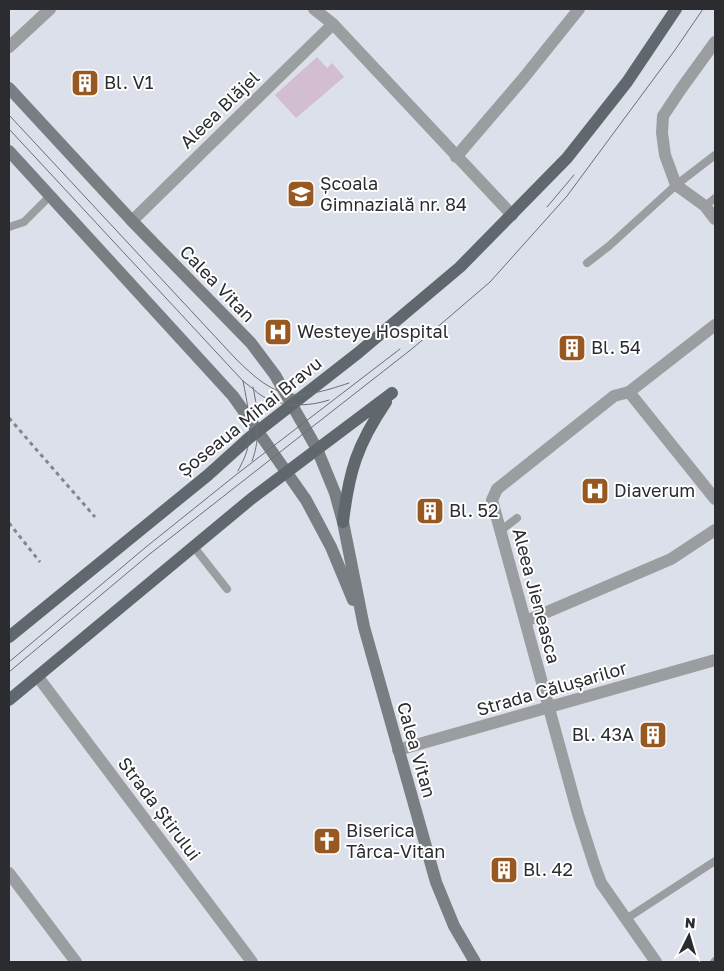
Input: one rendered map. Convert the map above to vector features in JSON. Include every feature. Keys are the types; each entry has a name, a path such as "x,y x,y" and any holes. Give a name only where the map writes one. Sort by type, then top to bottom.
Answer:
{"main road":[{"name":"Șoseaua Mihai Bravu","path":"9,637 208,475 258,430 358,353 452,273 567,158 627,82 676,9"},
{"name":"Calea Vitan","path":"9,88 132,221 251,343 269,366 316,449 330,481 344,522 364,627 436,882 454,926 475,962"},
{"name":"Calea Vitan","path":"9,151 221,383 258,430 306,500 331,547 364,627"},
{"path":"9,700 251,499 392,393 361,442 353,463 344,522"}],"street":[{"path":"9,47 50,9"},
{"path":"314,9 333,24 512,215"},
{"path":"456,157 522,80 579,9"},
{"name":"Aleea Blăjel","path":"132,221 333,24"},
{"path":"715,42 663,116 662,133 665,155 676,185 710,202 715,219"},
{"name":"Aleea Jieneasca","path":"656,962 602,883 594,864 492,500 497,489 614,396 629,392 715,325"},
{"path":"629,392 643,419 715,500"},
{"path":"526,621 671,559 715,530"},
{"name":"Strada Călușarilor","path":"398,750 715,660"},
{"name":"Strada Știrului","path":"38,677 252,962"},
{"path":"9,872 76,962"}],"lane":[{"path":"587,263 609,246 676,185 715,155"},
{"path":"9,227 24,222 50,196"},
{"path":"500,531 517,518"},
{"path":"194,547 227,589"},
{"path":"626,920 715,861"}],"path":[{"path":"9,418 95,516"},
{"path":"9,523 40,562"}],"shaded area":[{"path":"317,57 327,68 332,63 344,77 296,118 275,95"}],"tram line":[{"path":"9,672 151,553 413,348 490,282 567,196 703,9"},
{"path":"9,115 250,372 275,389 299,395 349,383"},
{"path":"9,129 243,381 262,396 286,404 304,405 329,400"},
{"path":"547,207 574,175"},
{"path":"9,662 146,547 237,474 400,349"},
{"path":"238,471 247,452 249,437 248,413 243,381"},
{"path":"252,461 258,434 253,387"}],"place":[{"name":"Bl. V1","path":"85,83"},
{"name":"Școala Gimnazială nr. 84","path":"301,194"},
{"name":"Westeye Hospital","path":"278,332"},
{"name":"Bl. 54","path":"572,348"},
{"name":"Diaverum","path":"595,491"},
{"name":"Bl. 52","path":"430,511"},
{"name":"Bl. 43A","path":"653,735"},
{"name":"Biserica Târca-Vitan","path":"327,841"},
{"name":"Bl. 42","path":"504,870"}]}
